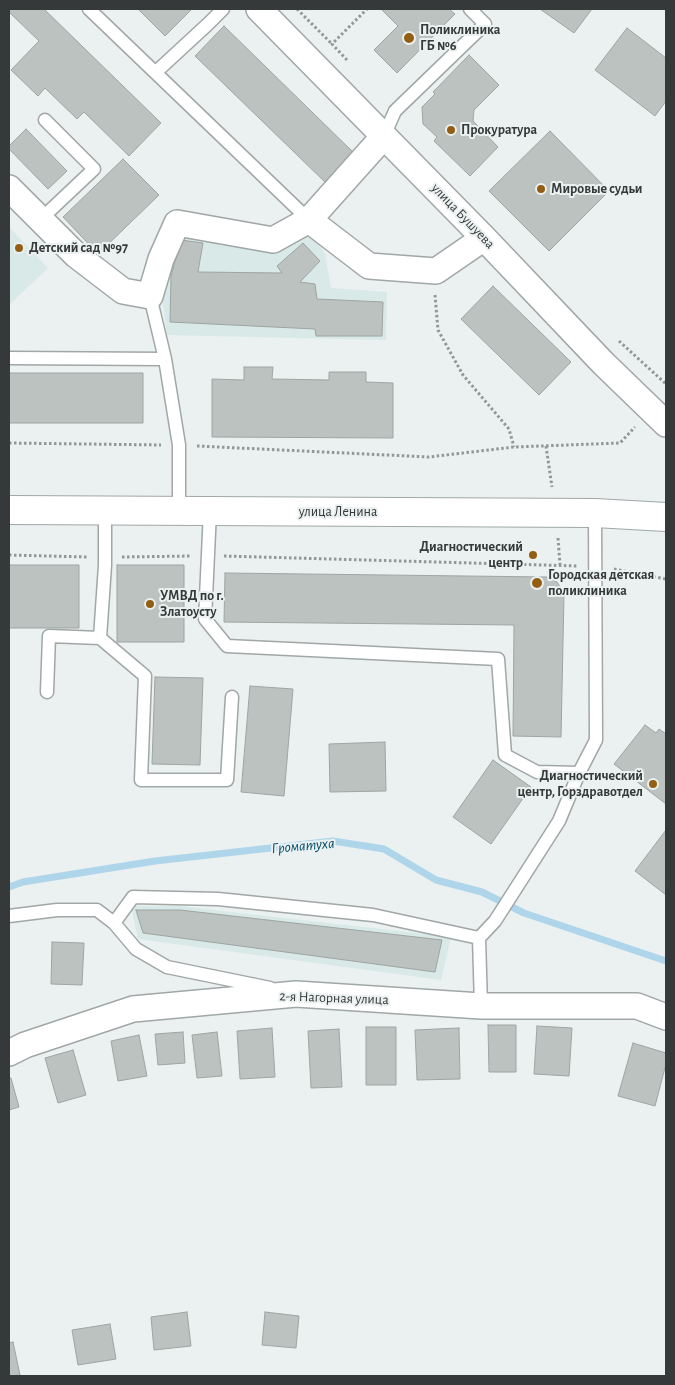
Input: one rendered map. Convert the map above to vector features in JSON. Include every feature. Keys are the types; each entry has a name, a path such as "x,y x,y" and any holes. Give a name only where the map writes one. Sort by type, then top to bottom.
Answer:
{"main road":[{"name":"улица Ленина","path":"9,510 595,512 666,517"}],"street":[{"name":"улица Бушуева","path":"259,9 484,238 604,364 659,417"},
{"path":"9,188 41,218 76,256 123,291 150,296 160,259 177,223 273,240 309,220 384,136"},
{"path":"309,220 369,266 436,271 484,238"},
{"name":"2-я Нагорная улица","path":"9,1053 25,1045 133,1009 296,994 481,1006 638,1006 666,1017"}],"lane":[{"path":"89,9 309,220"},
{"path":"156,72 223,9"},
{"path":"384,136 395,111 485,24 470,9"},
{"path":"41,218 94,169 46,120"},
{"path":"150,296 165,359 179,445 179,512"},
{"path":"9,358 165,359"},
{"path":"100,638 105,557 104,511"},
{"path":"210,512 205,618 227,646 498,659 505,755 537,772 579,773"},
{"path":"481,1006 478,938 495,921 559,821 579,773 596,740 595,512"},
{"path":"47,692 49,636 100,638 145,676 141,780 226,780 232,698"},
{"path":"114,923 133,897 218,899 373,915 478,938"},
{"path":"9,916 57,910 97,910 114,923 136,949 167,967 296,994"}],"path":[{"path":"297,9 332,44"},
{"path":"436,271 434,299 438,330 463,375 509,429 514,447"},
{"path":"9,443 179,445 429,457 514,447 620,443 659,417"},
{"path":"9,554 105,557 208,556 596,566 666,579"}],"shaded area":[{"name":"Детский сад №97","path":"9,227 48,268 9,305"},
{"path":"179,231 315,237 325,254 331,288 387,292 386,340 167,335 161,290"},
{"path":"131,906 179,906 451,937 441,980 138,939"}],"building":[{"path":"9,9 44,9 161,123 129,156 84,112 77,119 45,88 38,96 11,70 39,41 9,12"},
{"path":"138,9 192,9 165,36"},
{"name":"Поликлиника ГБ №6","path":"381,9 449,9 455,14 397,73 374,50 398,26"},
{"path":"540,9 592,9 574,33"},
{"path":"224,26 355,154 326,183 195,56"},
{"path":"627,28 666,58 666,101 655,116 595,70"},
{"path":"469,55 499,85 474,110 473,121 498,147 470,176 434,141 437,137 423,124 422,107 435,94 433,92"},
{"path":"26,129 67,171 48,189 9,149 9,146"},
{"path":"550,131 609,191 549,251 489,191"},
{"path":"123,159 159,195 98,254 63,217"},
{"path":"181,240 203,243 198,272 282,273 277,266 303,243 320,261 300,282 315,284 317,299 383,302 382,336 316,336 315,329 170,322 171,276"},
{"path":"493,286 571,362 539,395 461,319"},
{"path":"244,367 273,367 272,379 329,380 329,372 366,372 366,382 393,383 393,438 212,437 212,379 244,380"},
{"path":"9,373 143,373 143,423 9,423"},
{"path":"9,565 79,565 79,628 9,628"},
{"name":"УМВД по г. Златоусту","path":"117,565 184,565 184,642 117,642"},
{"path":"225,573 547,577 557,582 564,593 561,737 513,736 514,625 224,622"},
{"path":"155,677 203,678 200,765 152,764"},
{"path":"250,686 293,689 284,796 241,792"},
{"name":"Диагностический центр, Горздравотдел","path":"645,725 656,733 659,729 666,734 666,804 614,764"},
{"path":"385,742 386,791 330,792 329,744"},
{"path":"493,760 531,787 491,844 453,817"},
{"name":"Диагностический центр, Горздравотдел","path":"666,830 666,895 635,871"},
{"path":"136,910 180,910 442,940 435,972 143,933"},
{"path":"52,942 84,943 82,985 51,984"},
{"path":"488,1025 516,1025 516,1072 489,1072"},
{"path":"537,1026 572,1028 569,1076 534,1074"},
{"path":"366,1027 396,1027 396,1085 366,1085"},
{"path":"272,1028 275,1077 240,1079 237,1031"},
{"path":"459,1028 460,1079 417,1080 415,1030"},
{"path":"339,1029 342,1087 311,1088 308,1031"},
{"path":"183,1032 185,1063 158,1065 155,1034"},
{"path":"217,1032 222,1076 197,1078 192,1035"},
{"path":"139,1035 147,1076 118,1081 111,1041"},
{"path":"633,1043 666,1053 666,1064 655,1106 618,1096"},
{"path":"73,1050 86,1095 58,1103 45,1058"},
{"path":"9,1078 11,1078 19,1107 9,1110"},
{"path":"187,1312 191,1346 154,1350 151,1317"},
{"path":"265,1312 299,1316 296,1348 262,1345"},
{"path":"110,1324 116,1359 78,1365 72,1330"},
{"path":"13,1342 20,1375 9,1376 9,1343"}],"waterway":[{"name":"Громатуха","path":"9,887 23,882 155,861 333,841 384,849 436,880 482,892 524,913 666,961"}],"place":[{"name":"Поликлиника ГБ №6","path":"409,38"},
{"name":"Прокуратура","path":"451,130"},
{"name":"Мировые судьи","path":"541,189"},
{"name":"Детский сад №97","path":"19,248"},
{"name":"Диагностический центр","path":"533,555"},
{"name":"Городская детская поликлиника","path":"537,583"},
{"name":"УМВД по г. Златоусту","path":"150,604"},
{"name":"Диагностический центр, Горздравотдел","path":"653,784"}]}
